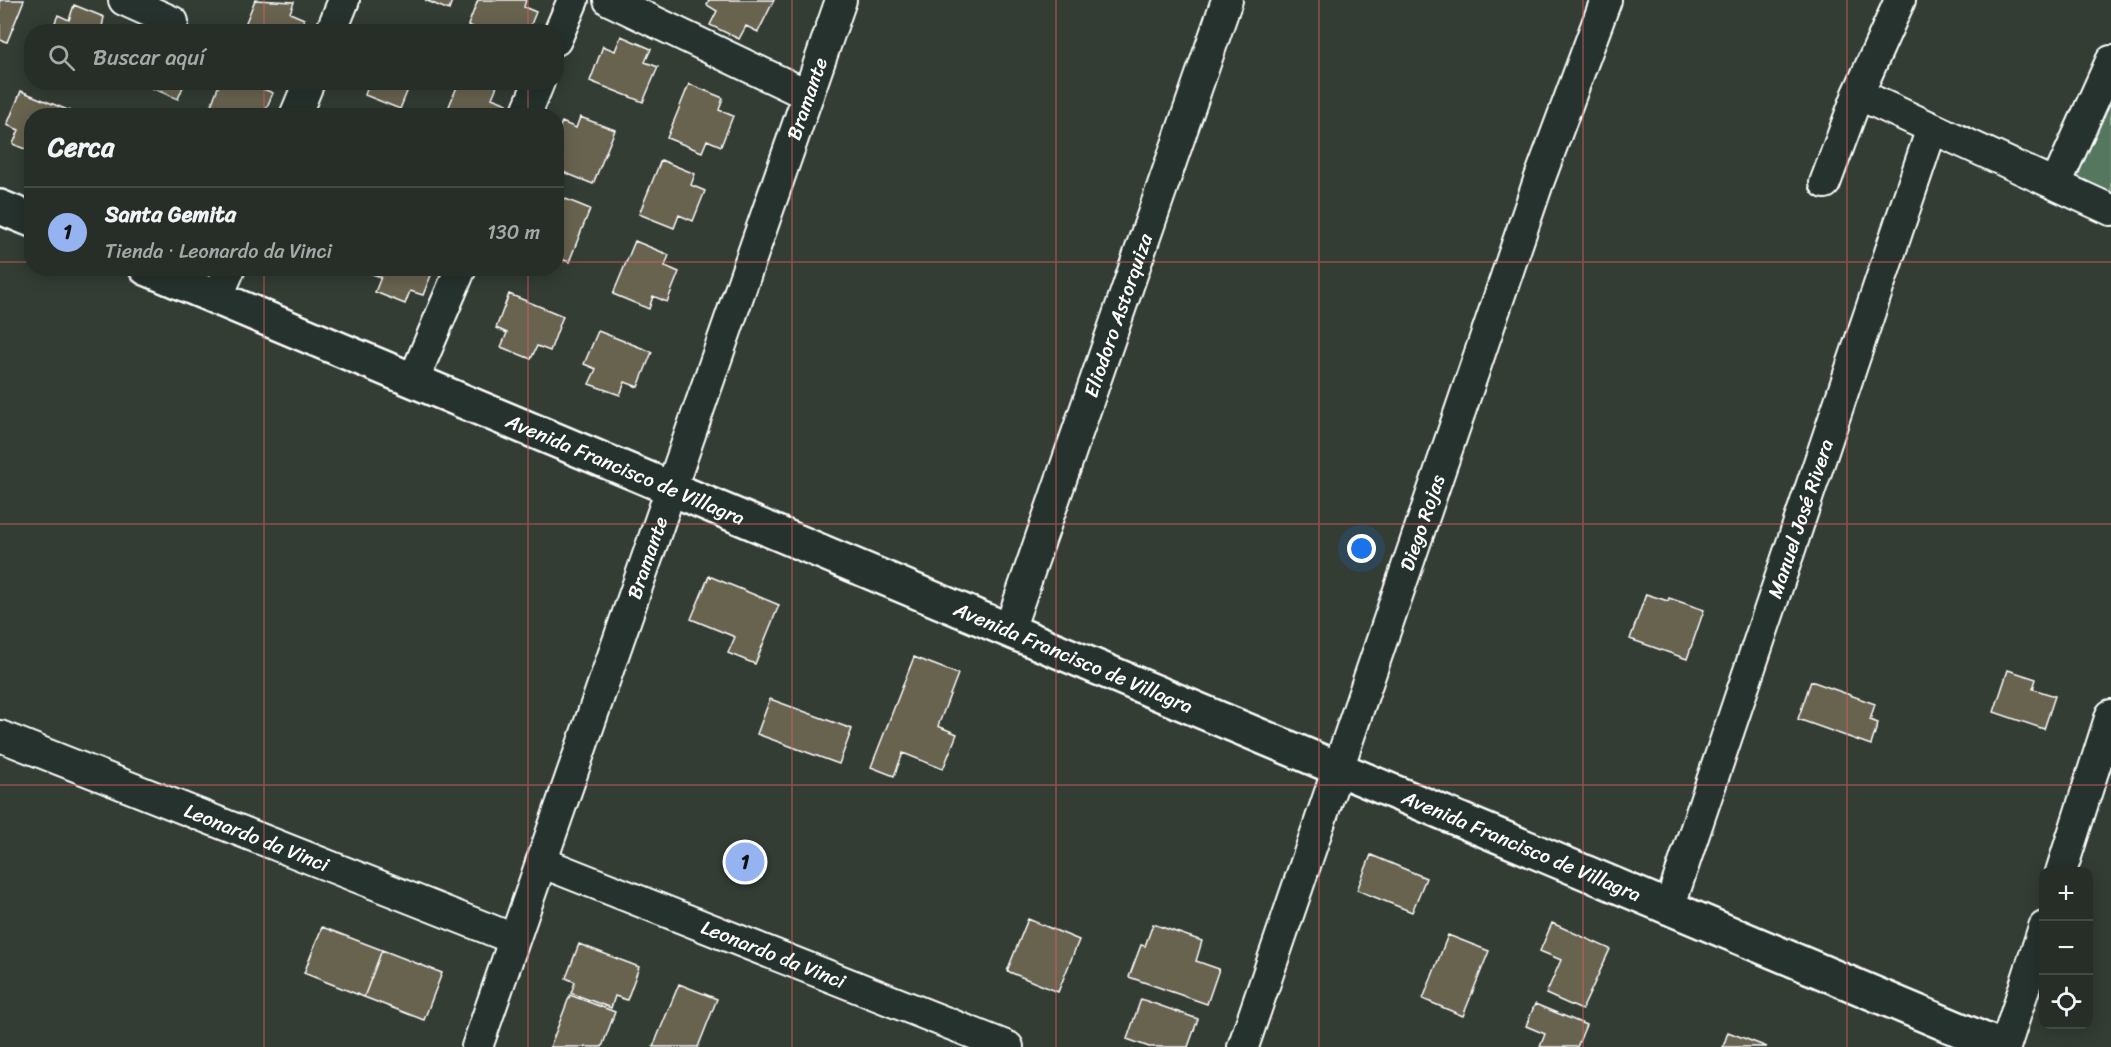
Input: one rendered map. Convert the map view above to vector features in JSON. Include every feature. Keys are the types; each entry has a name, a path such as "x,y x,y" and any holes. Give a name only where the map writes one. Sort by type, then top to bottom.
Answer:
{"street":[{"path":"124,0 173,22"},
{"path":"334,24 344,0"},
{"path":"563,24 573,0"},
{"path":"609,0 808,95"},
{"name":"Bramante","path":"477,1047 841,0"},
{"name":"Eliodoro Astorquiza","path":"1009,630 1227,0"},
{"name":"Diego Rojas","path":"1243,1047 1340,769 1538,183 1606,0"},
{"path":"1825,183 1858,94 1900,0"},
{"path":"2056,184 2110,65"},
{"path":"298,108 306,90"},
{"path":"528,108 536,90"},
{"path":"1858,94 2111,210"},
{"name":"Manuel José Rivera","path":"1669,908 1932,128"},
{"path":"0,207 24,217"},
{"name":"Avenida Francisco de Villagra","path":"165,276 2003,1047"},
{"path":"218,298 227,276"},
{"path":"413,381 458,276"},
{"path":"2063,867 2111,715"},
{"name":"Leonardo da Vinci","path":"0,736 514,939"},
{"name":"Leonardo da Vinci","path":"541,862 1008,1047"},
{"path":"2003,1047 2039,939"}],"green space":[{"path":"2111,87 2111,196 2071,176"}],"building":[{"path":"0,0 24,0 7,42 0,40"},
{"path":"255,0 294,2 290,13 304,19 302,24 245,24"},
{"path":"425,0 452,0 449,10"},
{"path":"478,0 526,0 524,7 536,12 531,24 468,24"},
{"path":"709,0 774,0 758,32 746,26 739,39 710,25 717,11 707,5"},
{"path":"74,5 104,17 103,24 54,24 58,15 69,20"},
{"path":"621,36 651,49 645,62 658,67 643,102 590,81 603,46 615,51"},
{"path":"689,84 723,98 719,110 733,116 721,146 707,140 702,152 667,138"},
{"path":"157,90 182,90 178,99"},
{"path":"217,90 266,90 273,93 266,108 210,108"},
{"path":"367,90 408,90 400,108 365,95"},
{"path":"456,90 495,90 492,98 507,104 505,108 448,108"},
{"path":"21,91 63,108 24,108 24,149 13,144 19,130 7,125"},
{"path":"580,117 615,130 593,184 564,172 564,123 576,128"},
{"path":"661,160 695,174 691,185 705,191 693,221 679,215 674,228 639,214"},
{"path":"564,198 590,209 569,262 564,260"},
{"path":"635,241 669,255 665,266 679,272 667,302 653,296 649,309 613,294"},
{"path":"378,276 431,276 423,295 410,291 405,304 375,292 381,277"},
{"path":"509,294 563,316 550,351 537,346 531,359 501,347 507,333 496,328"},
{"path":"598,331 652,352 638,387 625,382 620,395 589,384 596,369 584,364"},
{"path":"709,576 779,605 755,664 728,653 735,637 691,619"},
{"path":"1646,594 1668,601 1669,598 1704,610 1687,659 1630,639"},
{"path":"914,657 958,674 938,726 957,734 943,769 903,753 894,776 871,767"},
{"path":"2008,670 2036,679 2033,689 2055,696 2044,729 1994,712"},
{"path":"1811,681 1875,704 1870,720 1878,723 1871,745 1798,719"},
{"path":"770,699 852,729 839,764 757,734"},
{"path":"1371,855 1426,878 1412,912 1357,890"},
{"path":"1028,919 1079,940 1058,992 1007,971"},
{"path":"1552,923 1610,949 1582,1010 1546,994 1561,960 1540,951"},
{"path":"1153,924 1202,941 1196,961 1219,969 1207,1004 1129,977 1141,945 1145,946"},
{"path":"322,927 382,950 364,997 304,973"},
{"path":"1448,935 1489,951 1463,1016 1423,999"},
{"path":"579,944 639,967 627,1000 615,996 611,1008 571,993 575,982 566,978"},
{"path":"382,950 442,973 424,1020 364,997"},
{"path":"679,984 717,999 698,1047 653,1047"},
{"path":"570,995 615,1012 602,1047 550,1047"},
{"path":"1141,999 1198,1019 1188,1047 1149,1047 1127,1039"},
{"path":"1535,1004 1586,1025 1577,1047 1540,1047 1545,1034 1526,1026"},
{"path":"1728,1032 1767,1047 1723,1047"}],"place":[{"name":"Santa Gemita","path":"745,862"}]}
